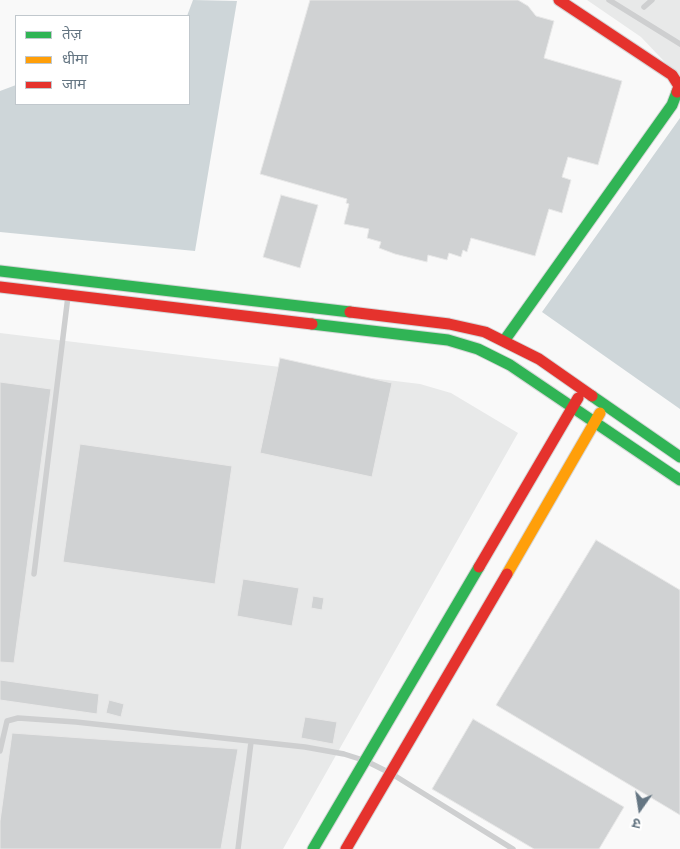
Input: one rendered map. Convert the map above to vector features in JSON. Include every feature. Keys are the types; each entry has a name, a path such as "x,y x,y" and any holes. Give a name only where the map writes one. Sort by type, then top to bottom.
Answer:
{"street":[{"path":"504,341 672,105 679,86 672,75 559,0"},
{"path":"0,271 449,324 484,332 539,359 680,457"},
{"path":"0,287 448,340 478,348 510,365 680,480"},
{"path":"313,849 583,390"},
{"path":"346,849 392,774 606,405"}],"lane":[{"path":"609,0 680,44"},
{"path":"644,7 652,0"},
{"path":"34,574 68,295"},
{"path":"0,751 7,721 18,718 76,722 305,747 366,761 392,774 513,849"},
{"path":"238,849 251,742"}],"shaded area":[{"path":"193,0 237,1 195,251 0,232 0,91 15,85 15,105 190,105 190,15 187,15"},
{"path":"587,0 680,0 680,78 641,37"},
{"path":"680,118 680,409 542,312"},
{"path":"0,333 420,384 451,393 518,433 283,849 0,849"}],"building":[{"path":"310,0 518,0 528,6 536,16 554,21 544,58 622,81 598,165 568,157 562,177 571,180 562,213 549,209 535,256 471,238 467,252 463,250 461,257 449,253 447,260 428,255 427,262 395,254 379,248 381,242 367,238 369,229 344,224 349,204 346,203 347,199 260,174"},
{"path":"281,195 318,205 300,268 263,257"},
{"path":"280,358 392,383 372,477 260,453"},
{"path":"0,382 51,389 14,663 0,662"},
{"path":"80,444 232,466 215,584 63,562"},
{"path":"596,540 680,590 680,815 496,705"},
{"path":"243,579 299,588 292,626 237,616"},
{"path":"313,596 324,598 322,610 311,608"},
{"path":"0,680 99,694 97,714 0,700"},
{"path":"109,700 124,704 121,717 106,713"},
{"path":"305,717 337,722 333,744 301,738"},
{"path":"473,719 624,807 599,849 534,849 432,789"},
{"path":"12,733 238,749 221,849 0,849 0,821"}],"traffic: fast":[{"path":"504,341 672,105 677,92"},
{"path":"0,271 350,312"},
{"path":"312,324 448,340 478,349 510,365 680,480"},
{"path":"592,396 680,457"},
{"path":"313,849 479,567"}],"traffic: slow":[{"path":"507,574 600,413"}],"traffic: jam":[{"path":"559,0 672,75 679,86 677,92"},
{"path":"0,287 312,324"},
{"path":"350,312 449,324 485,332 539,359 592,396"},
{"path":"479,567 578,398"},
{"path":"346,849 507,574"}]}
